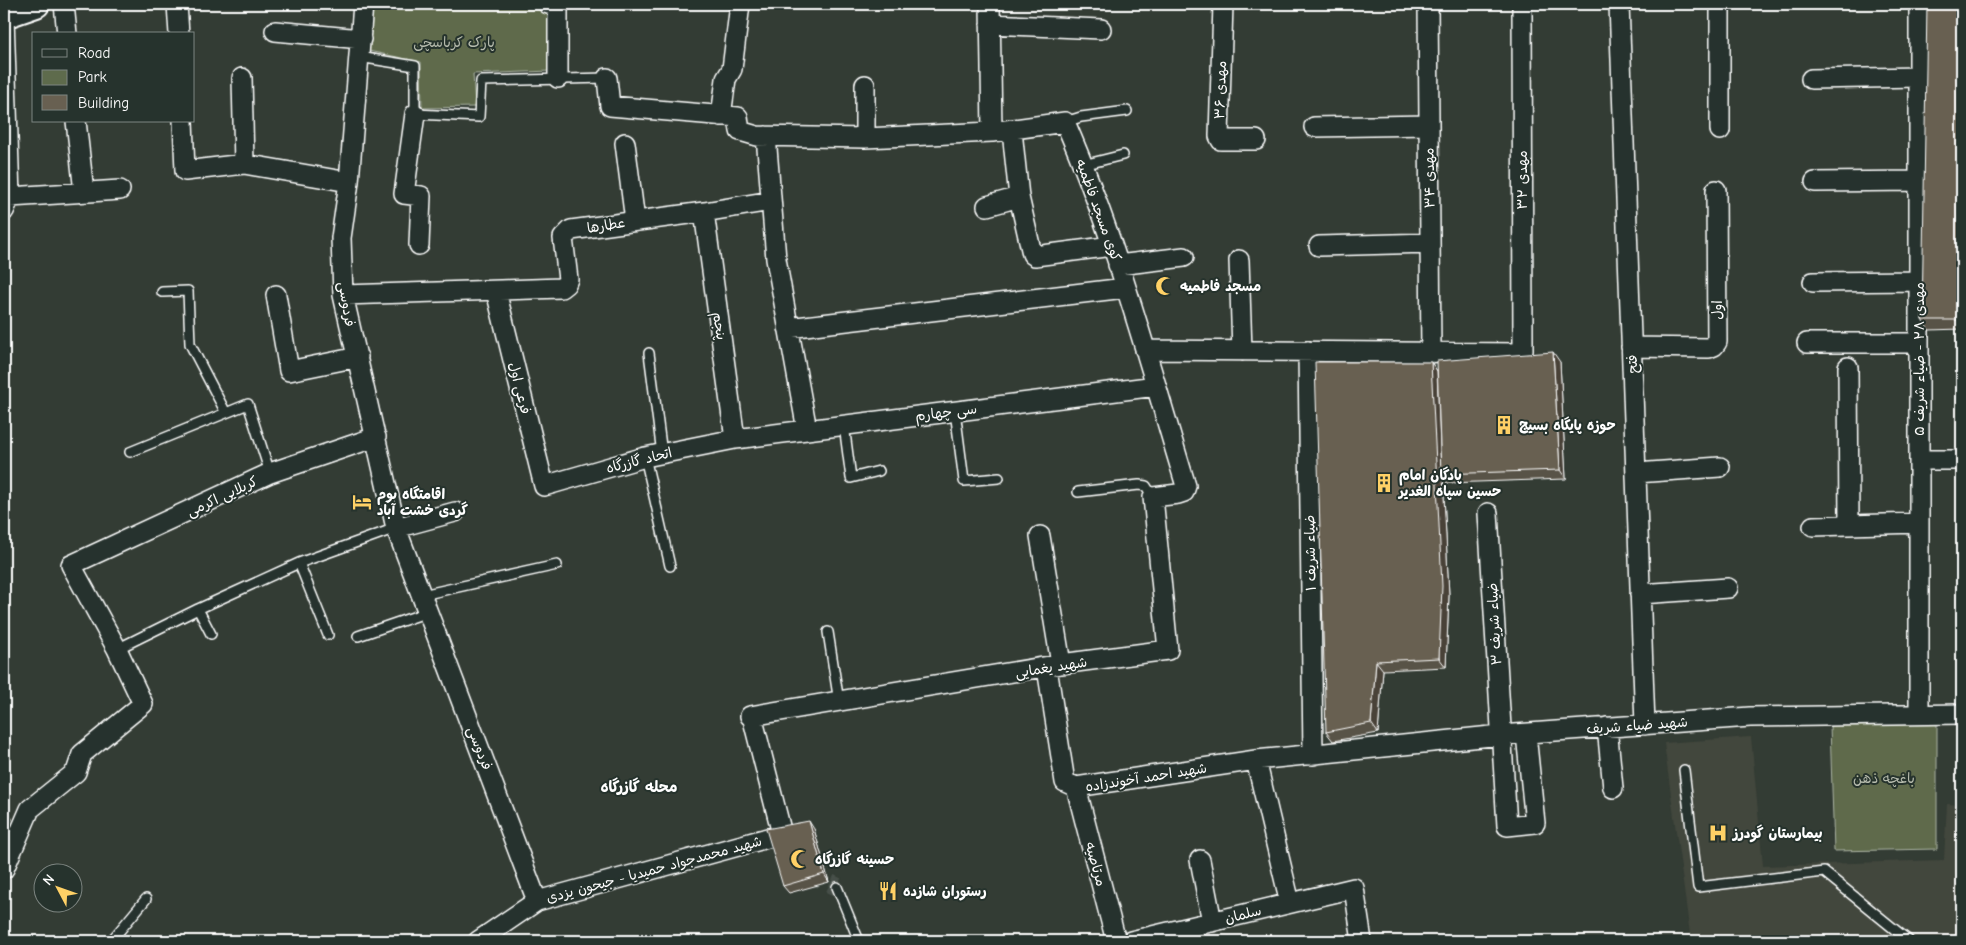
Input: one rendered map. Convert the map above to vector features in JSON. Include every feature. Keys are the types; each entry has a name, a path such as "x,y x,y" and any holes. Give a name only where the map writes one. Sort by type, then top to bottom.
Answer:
{"main road":[{"path":"4,16 36,4"}],"street":[{"path":"64,4 67,32"},
{"path":"177,4 179,32"},
{"name":"فردوسی","path":"363,4 348,182 341,238 343,296 396,528 426,603 537,901"},
{"path":"548,4 558,6 558,78"},
{"path":"721,116 726,80 732,69 740,4"},
{"path":"990,4 992,132"},
{"name":"مهدی ۳۶","path":"1223,4 1219,136 1221,140 1256,140"},
{"name":"مهدی ۳۴","path":"1428,4 1431,353"},
{"name":"مهدی ۳۲","path":"1431,353 1518,354 1523,350 1522,4"},
{"name":"فتح","path":"1619,4 1645,725"},
{"path":"1720,4 1720,130"},
{"name":"مهدی ۲۸ - ضیاء شریف ۵","path":"1919,4 1919,714"},
{"path":"4,16 7,204 84,192 120,190"},
{"path":"990,24 1101,29"},
{"path":"275,31 360,48"},
{"path":"1811,79 1919,77"},
{"path":"242,78 244,164"},
{"path":"607,78 610,106 738,117 740,131 761,136 865,138 1012,131 1065,122"},
{"path":"865,86 865,138"},
{"path":"415,114 404,194 421,196 419,245"},
{"path":"76,122 84,192"},
{"path":"183,122 185,171 244,164 348,182"},
{"name":"کوی مسجد فاطمیه","path":"1065,122 1083,165 1112,246 1146,350 1186,486 1184,492 1153,497"},
{"path":"1314,127 1429,125"},
{"path":"1012,131 1019,197 1030,251 1035,256 1112,246"},
{"path":"761,136 771,201 776,259 807,430"},
{"path":"625,143 635,220"},
{"path":"1815,182 1919,181"},
{"name":"اول","path":"1631,347 1709,348 1717,342 1716,190"},
{"path":"987,206 1019,197"},
{"name":"عطارها","path":"496,291 561,288 566,284 568,279 563,238 571,230 771,201"},
{"name":"پنجم","path":"704,212 735,439"},
{"path":"1319,246 1430,243"},
{"path":"1118,265 1184,257"},
{"path":"1239,260 1242,351"},
{"path":"1813,282 1919,281"},
{"path":"788,328 1125,288"},
{"path":"343,296 496,291"},
{"name":"فرعی اول","path":"496,291 544,486"},
{"path":"276,295 289,371 358,357"},
{"path":"1807,343 1919,343"},
{"path":"1146,350 1431,353"},
{"name":"ضیاء شریف ۱","path":"1308,351 1312,755"},
{"path":"1848,367 1849,525"},
{"name":"سی چهارم","path":"735,439 1156,386"},
{"name":"کربلایی اکرمی","path":"117,649 71,565 270,473 376,437"},
{"name":"اتحاد گازرگاه","path":"544,486 653,455 735,439"},
{"path":"1919,460 1962,460"},
{"path":"1636,473 1720,467"},
{"name":"شهید یغمایی","path":"782,834 751,716 1054,666 1168,650 1153,497"},
{"path":"396,528 455,512"},
{"name":"ضیاء شریف ۳","path":"1488,513 1507,826 1536,823 1526,734"},
{"path":"1812,526 1919,523"},
{"path":"1040,536 1054,666"},
{"path":"1640,594 1728,588"},
{"path":"4,869 30,809 76,772 82,754 143,704 117,649"},
{"name":"شهید احمد آخوندزاده","path":"1054,666 1065,782 1076,787 1256,760 1312,755"},
{"name":"شهید ضیاء شریف","path":"1312,755 1501,735 1750,717 1962,714"},
{"path":"1607,727 1613,788"},
{"path":"1256,760 1290,903"},
{"name":"مرتاصیه","path":"1076,787 1116,941"},
{"name":"شهيد محمدجواد حميديا - جيحون یزدی","path":"478,941 537,901 782,834"},
{"path":"1200,860 1212,922"},
{"name":"سلمان","path":"1131,941 1354,888 1362,941"}],"lane":[{"path":"360,48 415,66 415,114 479,117 481,81 607,78"},
{"path":"1065,122 1081,117 1127,111"},
{"path":"1083,165 1123,155"},
{"path":"162,292 188,291 190,344 226,413"},
{"path":"649,353 653,455 670,566"},
{"path":"130,452 248,404 270,473"},
{"path":"955,411 964,481 999,478"},
{"path":"844,425 850,478 879,471"},
{"path":"1078,492 1139,485 1146,486 1153,497"},
{"path":"117,649 198,609 299,563 396,528"},
{"path":"299,563 328,635"},
{"path":"358,636 426,603 557,565"},
{"path":"198,609 211,634"},
{"path":"828,632 840,702"},
{"path":"1684,770 1698,887 1824,872 1909,941"},
{"path":"837,888 859,941"},
{"path":"111,941 146,899"}],"shaded area":[{"name":"بیمارستان گودرز","path":"1751,737 1763,866 1944,860 1947,804 1962,805 1962,941 1691,941 1664,743"}],"green space":[{"name":"پارک کرباسچی","path":"368,4 527,4 554,9 551,71 473,74 475,107 422,108 421,62 364,50"},
{"name":"باغچه ذهن","path":"1937,723 1937,849 1834,851 1830,725"}],"building":[{"path":"1927,4 1962,4 1962,320 1922,320"},
{"name":"حوزه پایگاه بسیج","path":"1553,352 1560,470 1441,474 1437,361"},
{"name":"پادگان امام حسین سپاه الغدیر","path":"1315,362 1431,362 1442,586 1439,658 1376,661 1371,723 1326,732"},
{"path":"4,806 7,811 4,817"},
{"name":"حسینه گازرگاه","path":"809,821 824,874 783,886 766,829"}],"tunnel":[{"path":"809,866 819,878 837,887"}],"place":[{"name":"مسجد فاطمیه","path":"1165,286"},
{"name":"حوزه پایگاه بسیج","path":"1504,425"},
{"name":"پادگان امام حسین سپاه الغدیر","path":"1384,483"},
{"name":"اقامتگاه بوم گردی خشت آباد","path":"362,502"},
{"name":"بیمارستان گودرز","path":"1718,833"},
{"name":"حسینه گازرگاه","path":"800,859"},
{"name":"رستوران شازده","path":"888,891"}],"district":[{"name":"محله گازرگاه","path":"639,787"}]}
